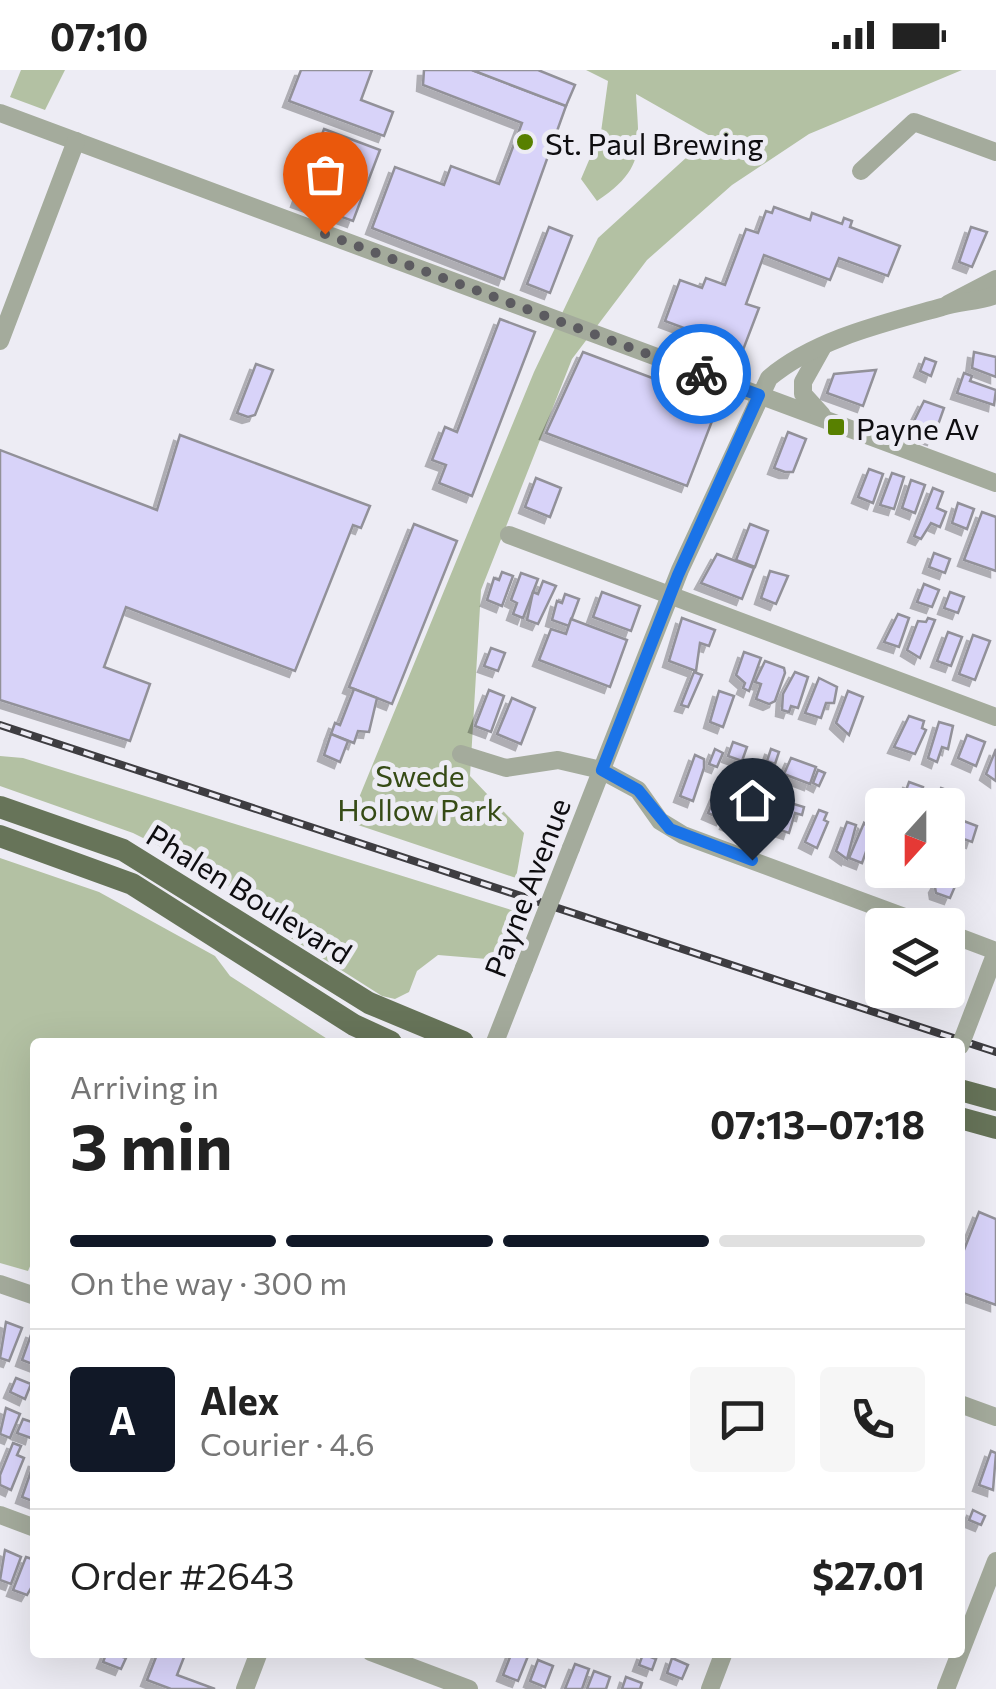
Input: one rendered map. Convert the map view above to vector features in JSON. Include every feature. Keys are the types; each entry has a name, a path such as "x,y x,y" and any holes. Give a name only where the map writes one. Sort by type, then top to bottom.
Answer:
{"main road":[{"name":"Phalen Boulevard","path":"0,807 123,850 382,1009 453,1038"},
{"name":"Phalen Boulevard","path":"0,836 132,884 381,1038"},
{"path":"965,1091 996,1100"},
{"path":"965,1119 996,1128"}],"street":[{"path":"0,113 996,483"},
{"path":"860,171 914,122 996,152"},
{"path":"0,341 76,140"},
{"name":"Payne Avenue","path":"946,305 996,278"},
{"name":"Payne Avenue","path":"498,1038 670,595 769,378 785,365 822,348 946,305 996,295"},
{"path":"822,348 803,382 803,394 811,407 835,424"},
{"path":"509,536 996,716"},
{"path":"460,754 506,768 558,760 602,770 638,790 670,829 881,908"},
{"path":"963,1038 996,952 965,940"},
{"path":"0,1284 30,1294"},
{"path":"965,1406 996,1417"},
{"path":"0,1515 30,1526"},
{"path":"965,1640 996,1561"},
{"path":"245,1689 258,1658"},
{"path":"387,1658 468,1689"},
{"path":"710,1689 722,1658"},
{"path":"946,1689 958,1658"}],"green space":[{"path":"21,70 65,70 45,110 10,97"},
{"name":"Swede Hollow Park","path":"586,70 962,70 809,134 732,185 647,260 572,359 481,590 470,776 524,833 516,878 349,822 534,372 598,238 710,136 636,94 638,143 632,167 597,201 581,179 601,132 608,81"},
{"path":"0,756 23,758 518,912 499,960 438,955 417,971 409,992 395,999 382,996 286,935 260,906 185,859 133,833 0,786"},
{"path":"0,858 99,892 215,956 230,976 326,1038 30,1038 30,1266 28,1271 0,1263"}],"building":[{"path":"301,70 372,70 361,100 393,112 384,136 289,101"},
{"path":"424,70 472,70 566,106 504,279 372,228 395,167 444,185 451,166 499,184 522,123 423,85"},
{"path":"472,70 538,70 575,85 566,106"},
{"path":"324,129 380,150 353,221 297,201"},
{"path":"774,207 810,220 812,213 842,224 844,218 852,221 850,227 900,246 888,276 839,258 830,280 764,255 746,304 759,308 743,350 665,321 680,280 702,288 706,278 725,285 746,229 758,233 766,211 772,213"},
{"path":"549,227 572,236 550,293 527,284"},
{"path":"971,227 987,232 972,267 959,262"},
{"path":"500,319 535,332 472,496 439,483 446,465 432,460 445,427 457,432"},
{"path":"583,352 719,403 687,486 546,433"},
{"path":"974,352 996,357 996,377 972,368"},
{"path":"925,358 936,362 931,376 920,371"},
{"path":"256,364 273,370 255,415 248,417 237,413"},
{"path":"876,370 863,406 827,393 834,374"},
{"path":"964,373 972,376 970,381 996,390 994,405 957,393"},
{"path":"924,401 944,408 933,439 909,431"},
{"path":"788,432 806,439 793,472 774,468"},
{"path":"180,435 370,506 361,528 353,525 295,671 126,607 104,667 150,684 130,741 0,700 0,450 157,510"},
{"path":"869,469 883,474 873,503 858,497"},
{"path":"892,473 904,477 894,509 880,505"},
{"path":"536,478 561,488 550,517 525,507"},
{"path":"911,480 925,485 915,513 902,508"},
{"path":"933,488 943,492 937,508 946,512 940,527 931,523 921,539 914,536"},
{"path":"958,503 974,509 967,529 952,523"},
{"path":"982,512 996,517 996,571 964,560"},
{"path":"414,524 457,541 392,704 349,687"},
{"path":"750,524 768,531 755,567 736,560"},
{"path":"934,553 950,559 945,573 929,567"},
{"path":"717,554 754,568 742,599 701,583"},
{"path":"770,571 788,576 776,604 761,598"},
{"path":"502,572 513,576 502,606 487,600 494,578 499,580"},
{"path":"521,573 538,579 523,618 513,614 517,603 511,600"},
{"path":"543,581 556,586 538,624 527,620 533,592 538,594"},
{"path":"924,584 939,590 932,607 917,602"},
{"path":"602,592 640,606 631,631 593,617"},
{"path":"950,592 964,597 958,613 944,608"},
{"path":"565,594 579,599 569,626 552,620 557,601 562,603"},
{"path":"898,614 909,618 899,647 884,642"},
{"path":"682,618 715,630 709,646 700,643 696,671 669,661"},
{"path":"928,618 935,620 920,658 907,650 918,621 926,622"},
{"path":"571,619 627,640 610,687 539,660 551,629 566,634"},
{"path":"948,632 962,637 951,666 937,661"},
{"path":"973,635 990,641 975,680 959,674"},
{"path":"491,648 505,653 498,671 484,666"},
{"path":"744,652 761,658 749,691 736,675"},
{"path":"765,661 784,668 785,673 775,701 769,704 756,699 761,684 755,682"},
{"path":"694,672 702,675 688,707 681,705"},
{"path":"795,672 808,677 798,708 791,706 789,712 782,710 783,694"},
{"path":"819,678 837,687 834,703 826,703 821,718 805,713"},
{"path":"354,689 377,698 369,732 358,731 354,743 331,734 335,723 340,725"},
{"path":"489,690 504,696 491,732 475,726"},
{"path":"719,691 734,696 723,727 710,722"},
{"path":"848,691 863,697 849,735 836,723"},
{"path":"512,698 535,708 521,744 497,734"},
{"path":"909,716 924,721 922,728 926,730 915,754 894,747"},
{"path":"939,722 953,726 948,749 942,747 937,762 928,758"},
{"path":"331,734 348,741 340,762 324,755"},
{"path":"967,735 985,742 976,766 958,758"},
{"path":"733,742 747,747 742,761 728,756"},
{"path":"715,749 723,753 717,767 709,764"},
{"path":"771,749 779,752 775,764 767,761"},
{"path":"996,749 996,781 986,774"},
{"path":"695,755 704,759 704,768 693,801 680,796"},
{"path":"791,758 816,767 810,784 784,774"},
{"path":"818,770 825,773 819,786 813,783"},
{"path":"722,781 734,791 722,819 708,813"},
{"path":"740,785 754,790 740,829 726,823"},
{"path":"762,788 774,793 759,833 746,828"},
{"path":"787,802 804,807 802,815 795,813 789,833 777,829"},
{"path":"819,810 827,813 824,820 828,822 817,848 805,842"},
{"path":"847,822 856,825 847,859 836,851"},
{"path":"965,822 977,826 972,842 965,840"},
{"path":"864,823 862,863 849,858"},
{"path":"935,888 954,888 950,898 936,893"},
{"path":"979,1212 996,1219 996,1305 965,1294 965,1247"},
{"path":"6,1322 22,1328 9,1361 0,1358"},
{"path":"30,1338 30,1363 22,1360"},
{"path":"16,1378 30,1384 25,1399 10,1392"},
{"path":"6,1408 20,1414 10,1438 0,1434"},
{"path":"23,1419 30,1421 30,1438 17,1433"},
{"path":"13,1443 21,1446 17,1455 24,1458 11,1490 0,1485 0,1475"},
{"path":"991,1451 996,1453 993,1490 979,1485"},
{"path":"30,1474 30,1500 22,1497"},
{"path":"973,1510 985,1516 981,1525 969,1520"},
{"path":"5,1550 21,1557 11,1584 0,1580"},
{"path":"26,1557 30,1558 30,1590 27,1595 13,1590"},
{"path":"105,1658 126,1658 121,1669 103,1662"},
{"path":"156,1658 184,1658 177,1675 215,1689 171,1689 147,1680"},
{"path":"510,1658 527,1658 518,1681 503,1675"},
{"path":"642,1658 656,1659 652,1670 639,1665"},
{"path":"672,1658 688,1665 682,1679 667,1673"},
{"path":"538,1660 553,1666 545,1687 530,1681"},
{"path":"575,1664 589,1669 582,1689 565,1689"},
{"path":"594,1671 610,1677 606,1689 587,1689"},
{"path":"626,1677 642,1683 640,1689 622,1689"}],"railway":[{"path":"0,725 953,1038"},
{"path":"965,1042 996,1052"}],"way so far":[{"path":"325,234 701,374"}],"place":[{"name":"St. Paul Brewing","path":"525,142"},
{"name":"Payne Av","path":"836,427"}],"route":[{"path":"701,374 759,395 678,575 602,770 638,790 670,829 752,860"}]}
